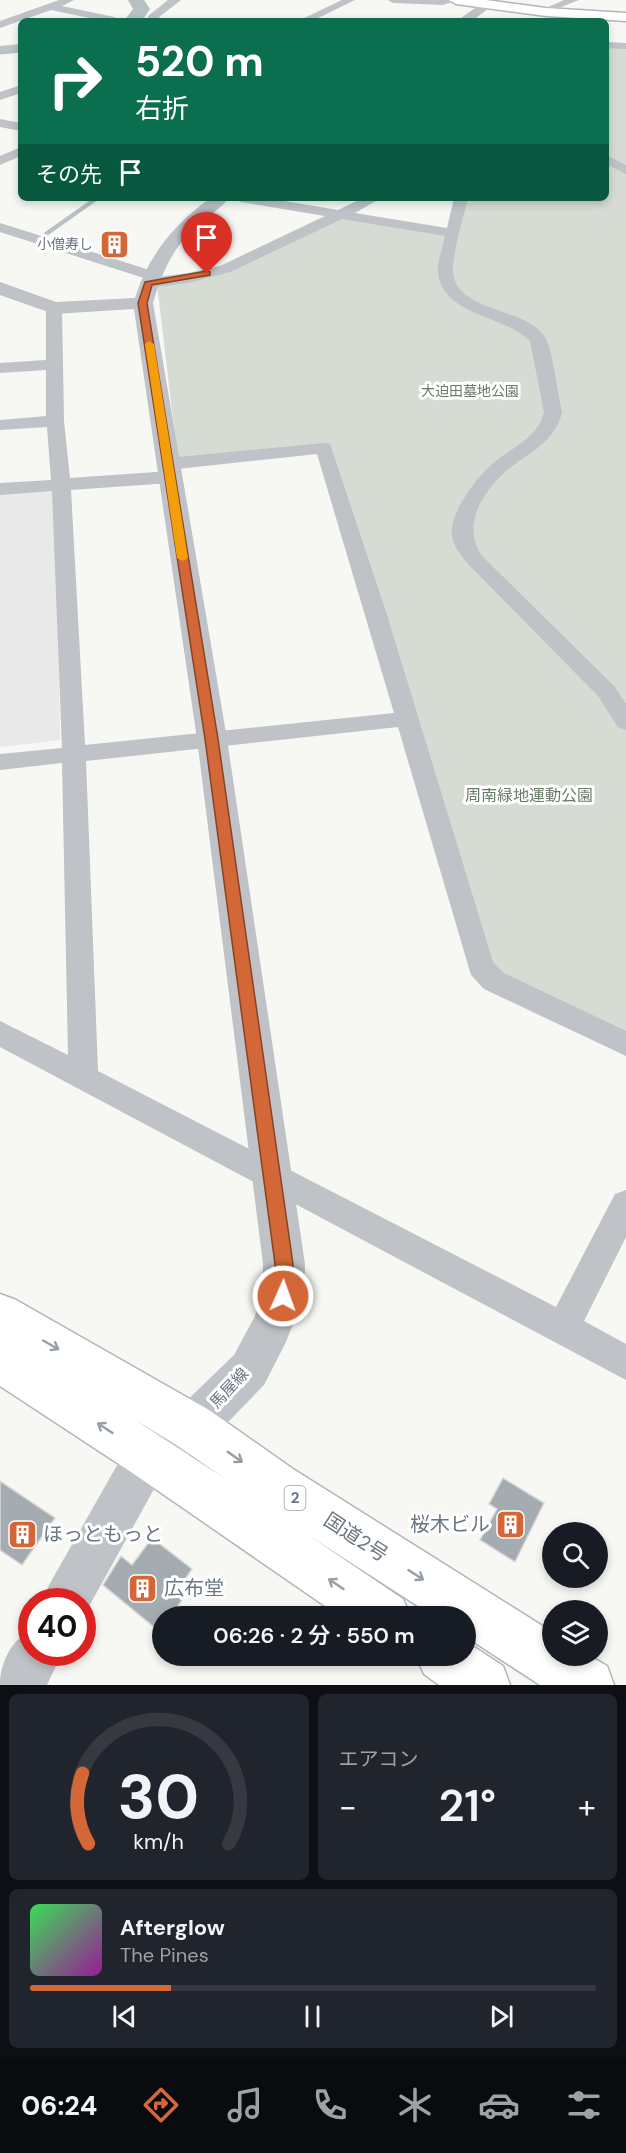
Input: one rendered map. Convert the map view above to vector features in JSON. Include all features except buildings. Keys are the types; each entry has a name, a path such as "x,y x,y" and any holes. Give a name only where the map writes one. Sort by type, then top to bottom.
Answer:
{"main road":[{"path":"455,0 626,15"},
{"path":"486,2 626,15"},
{"name":"国道2号","path":"0,1315 192,1427 276,1486 588,1685"},
{"path":"0,1360 148,1455 369,1606"},
{"path":"456,1666 484,1685"}],"street":[{"path":"22,18 69,0"},
{"path":"152,18 176,0"},
{"path":"310,18 350,0"},
{"path":"393,0 455,0"},
{"path":"551,8 574,0"},
{"path":"467,18 486,2"},
{"path":"52,7 104,18"},
{"path":"0,26 18,19"},
{"path":"609,45 626,46"},
{"path":"0,50 18,47"},
{"path":"1,96 18,90"},
{"path":"1,96 18,99"},
{"path":"0,123 18,126"},
{"path":"0,161 18,152"},
{"path":"609,161 626,170"},
{"path":"147,287 176,233 217,201"},
{"path":"259,201 453,233"},
{"path":"0,288 54,308 188,278 225,269 367,201"},
{"path":"460,201 445,270 448,286 469,303 517,324 535,335 553,412 553,420 543,434 497,469 487,481 466,515 462,525 462,536 475,560 606,691 626,722"},
{"path":"0,227 147,287"},
{"name":"馬屋線","path":"74,1588 148,1455 192,1427 249,1370 271,1328 283,1296 284,1264 212,739 169,470 147,287"},
{"path":"54,308 55,421 61,485 74,754 82,1076"},
{"path":"0,368 56,364"},
{"path":"0,425 55,421"},
{"path":"0,489 61,485 324,448 481,967 494,981 626,1044"},
{"path":"0,762 405,718"},
{"path":"0,1033 626,1363"},
{"path":"563,1328 626,1204"},
{"path":"19,1685 30,1666"}],"shaded area":[{"path":"56,490 60,740 0,747 0,494"}],"green space":[{"name":"大迫田墓地公園","path":"609,45 626,46 626,1045 478,971 325,449 178,461 157,284 193,281 337,215 452,235 467,201 609,201"}],"waterway":[{"path":"135,18 142,9 136,0"},
{"path":"0,53 18,51"},
{"path":"46,234 93,201"}],"slow traffic":[{"path":"149,344 183,558"}],"place":[{"name":"小僧寿し","path":"114,244"},
{"name":"桜木ビル","path":"511,1524"},
{"name":"ほっともっと","path":"22,1534"},
{"name":"広布堂","path":"143,1588"}],"route":[{"path":"207,274 148,283 143,303 212,739 284,1264 283,1296"}],"park label":[{"name":"周南緑地運動公園","path":"529,795"}]}
